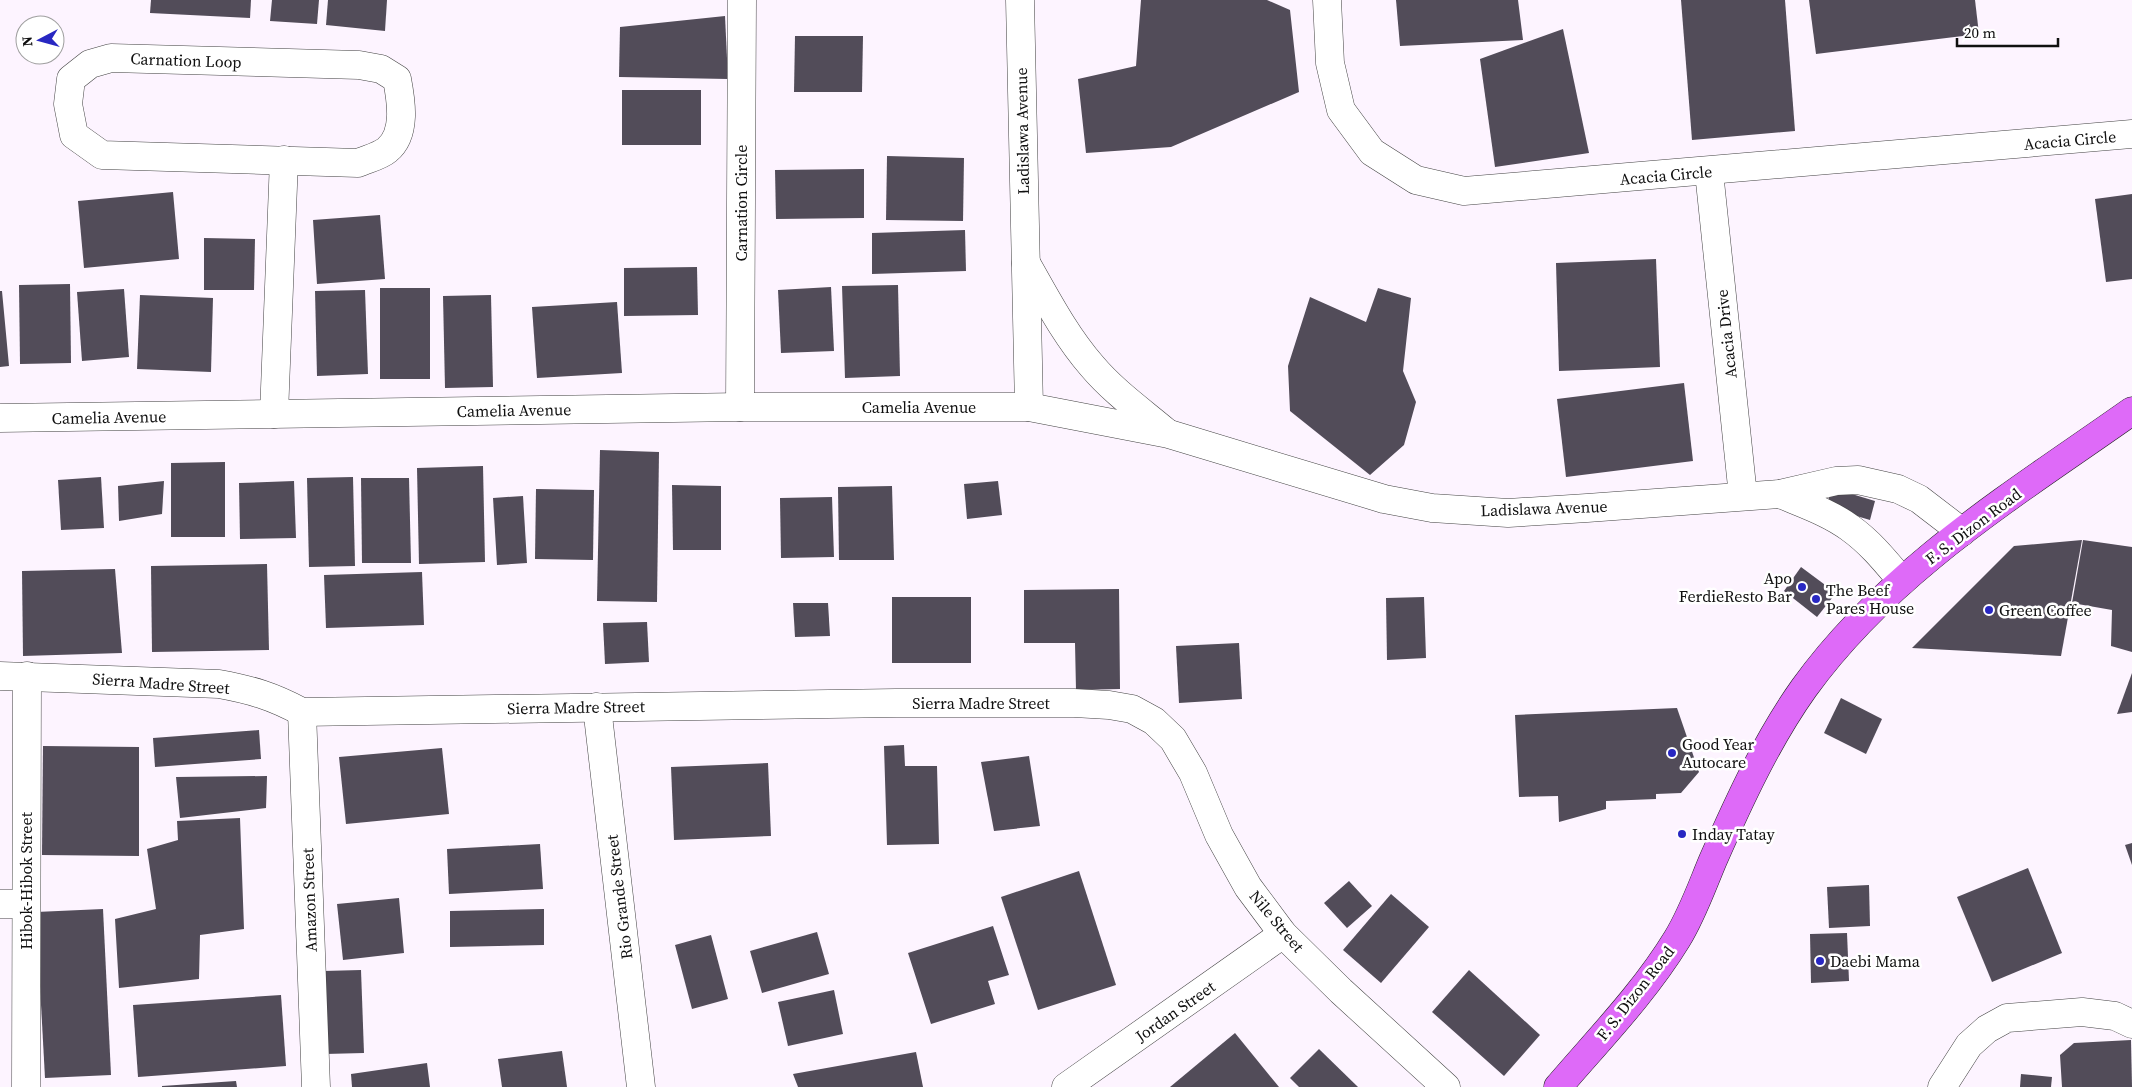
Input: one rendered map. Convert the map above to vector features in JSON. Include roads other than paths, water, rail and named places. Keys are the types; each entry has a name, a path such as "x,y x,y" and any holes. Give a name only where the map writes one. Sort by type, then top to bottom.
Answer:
{"main road":[{"name":"F. S. Dizon Road","path":"1558,1087 1635,998 1678,938 1735,811 1768,748 1804,688 1842,642 1902,581 1962,532 2132,411"}],"street":[{"name":"Carnation Circle","path":"740,407 742,0"},
{"name":"Ladislawa Avenue","path":"1020,0 1029,407 1169,434 1384,499 1432,508 1508,513 1780,494 1836,481 1858,480 1875,482 1898,489 1919,499 1962,532"},
{"name":"Acacia Circle","path":"1327,0 1330,63 1341,110 1372,152 1416,180 1464,191 1709,172 2132,134"},
{"name":"Carnation Loop","path":"111,58 359,65 381,69 397,79 402,101 398,132 388,150 358,163 284,160 102,155 74,135 68,104 71,79 90,64 111,58"},
{"path":"274,414 284,160"},
{"name":"Acacia Drive","path":"1709,172 1743,496"},
{"name":"Ladislawa Avenue","path":"1025,262 1062,324 1092,366 1121,395 1169,434"},
{"name":"Camelia Avenue","path":"0,418 740,407 1029,407"},
{"name":"Ladislawa Avenue","path":"1780,494 1817,509 1849,527 1878,552 1902,581"},
{"name":"Sierra Madre Street","path":"13,676 219,684 254,690 302,712 597,707 1074,703 1109,704 1132,709 1154,720"},
{"name":"Hibok-Hibok Street","path":"13,676 13,904 26,1087"},
{"name":"Rio Grande Street","path":"597,707 641,1087"},
{"name":"Amazon Street","path":"302,712 316,1087"},
{"name":"Nile Street","path":"1154,720 1173,739 1193,773 1219,835 1248,887 1283,934 1341,991 1446,1087"},
{"name":"Jordan Street","path":"1066,1087 1283,934"},
{"path":"1942,1087 1969,1045 1987,1029 2007,1018 2082,1012 2115,1016 2132,1024"}],"place":[{"name":"Apo FerdieResto Bar","path":"1802,587"},
{"name":"The Beef Pares House","path":"1816,599"},
{"name":"Green Coffee","path":"1989,610"},
{"name":"Good Year Autocare","path":"1672,753"},
{"name":"Inday Tatay","path":"1682,834"},
{"name":"Daebi Mama","path":"1820,961"}]}
